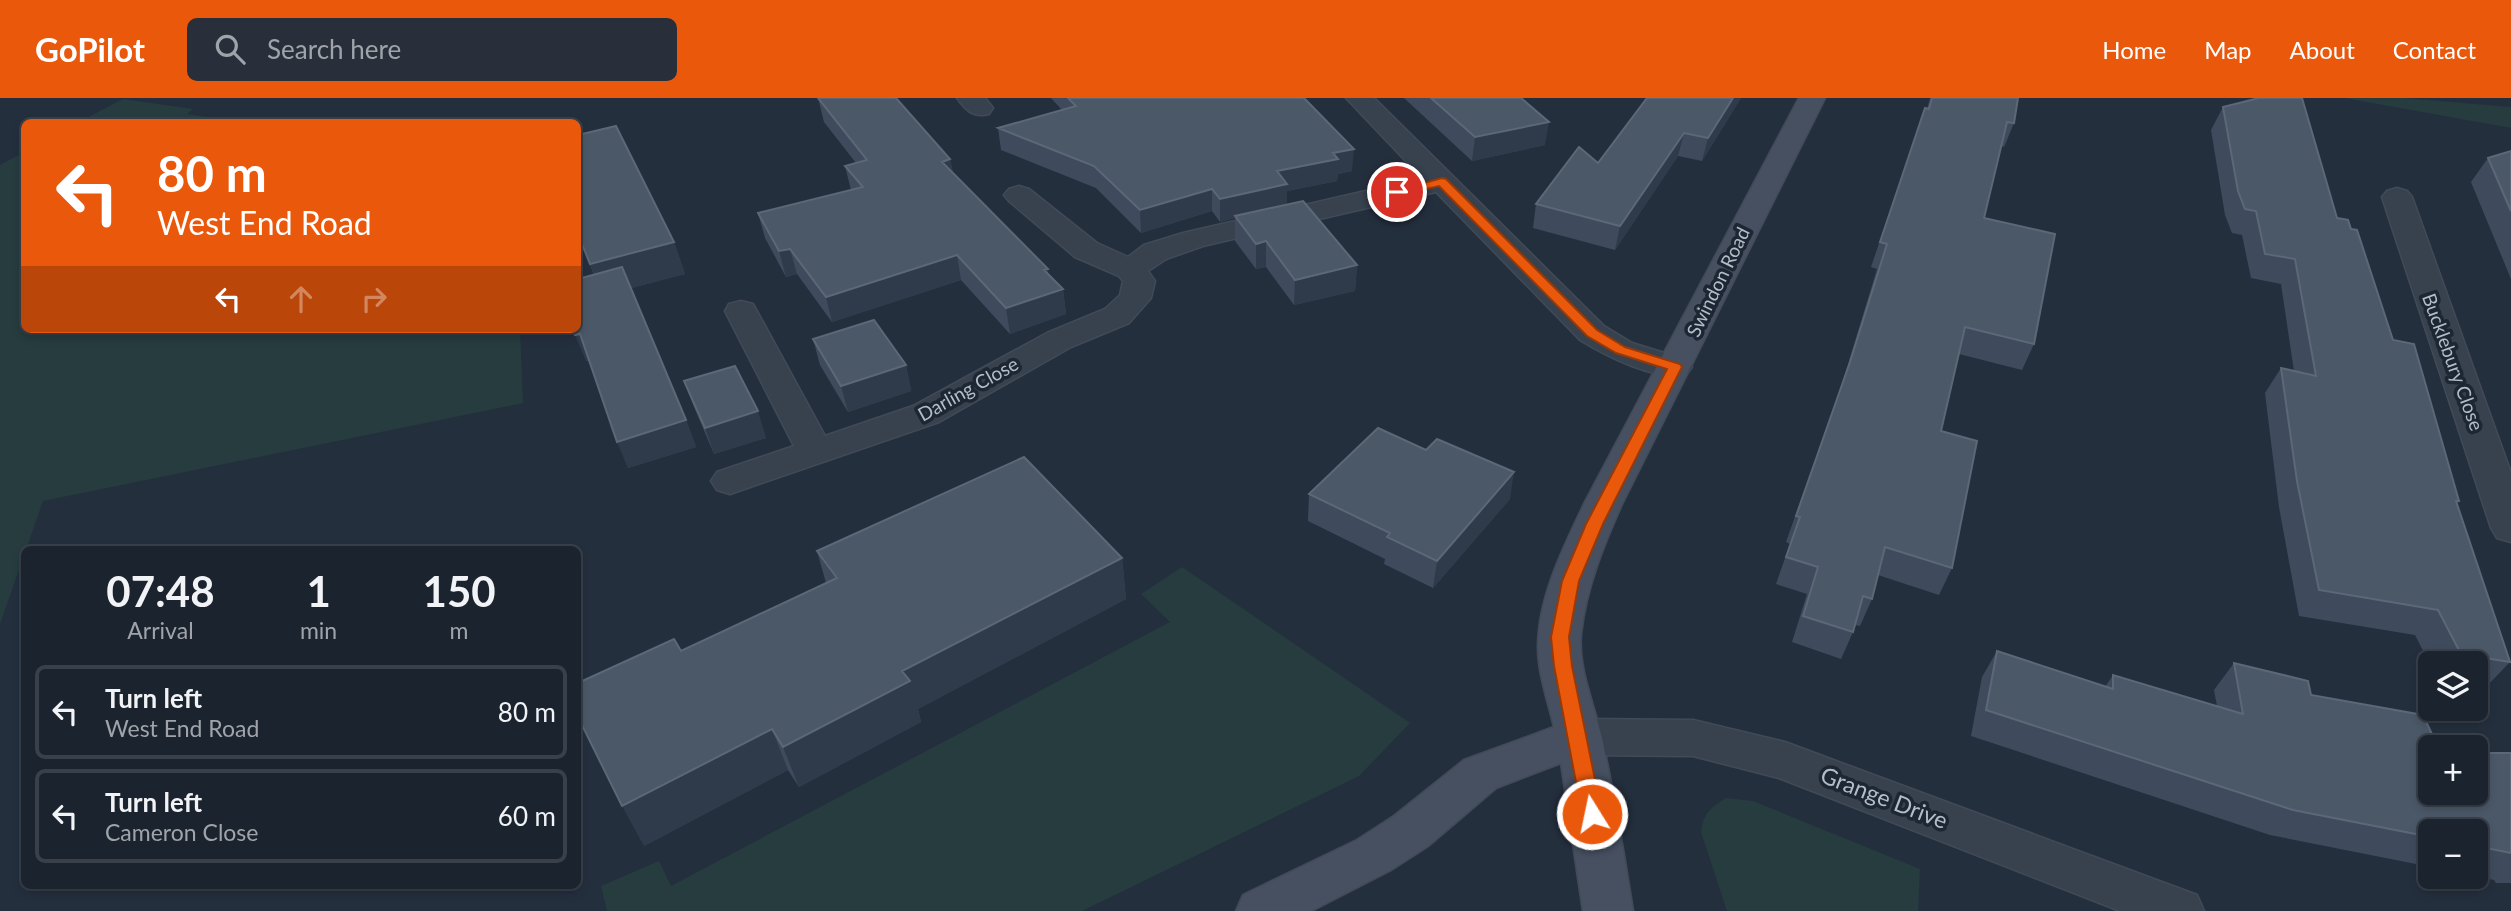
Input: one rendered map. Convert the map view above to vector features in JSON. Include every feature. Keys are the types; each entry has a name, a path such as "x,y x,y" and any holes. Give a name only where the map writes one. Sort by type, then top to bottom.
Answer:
{"main road":[{"name":"Swindon Road","path":"1608,911 1579,737 1563,666 1560,637 1571,581 1594,524 1731,260 1764,186 1812,98"},
{"path":"1261,911 1351,867 1402,837 1480,774 1579,737"}],"street":[{"path":"1359,98 1592,333 1620,350 1675,367"},
{"path":"1019,195 1054,221 1086,250 1130,269 1155,252 1194,239 1442,182"},
{"name":"Bucklebury Close","path":"2397,197 2511,528"},
{"name":"Darling Close","path":"730,481 926,414 1049,345 1117,316 1130,305 1138,288 1139,281 1130,269"},
{"path":"741,311 815,452"},
{"name":"Grange Drive","path":"1579,737 1693,738 1786,761 2179,911"}],"green space":[{"path":"2345,98 2403,98 2511,107 2511,128"},
{"path":"123,99 193,109 187,114 224,119 85,119"},
{"path":"21,154 21,333 520,333 523,403 43,501 27,546 21,546 21,564 0,624 0,165"},
{"path":"1182,567 1410,723 1359,776 1082,911 607,911 601,886 659,861 671,886 1170,622 1141,594"},
{"path":"1726,798 1753,801 1920,869 1918,911 1727,911 1701,832 1709,812"}],"building":[{"path":"818,98 896,98 950,159 942,162 1048,269 1044,270 1063,289 1006,308 957,255 826,297 790,249 779,251 758,213 863,187 845,166 867,160"},
{"path":"1068,98 1304,98 1354,149 1333,153 1338,159 1277,171 1287,184 1220,199 1212,189 1140,210 1094,166 998,128 1076,106"},
{"path":"1431,98 1521,98 1549,122 1475,137"},
{"path":"1647,98 1733,98 1708,138 1684,133 1620,226 1536,204 1579,147 1598,163"},
{"path":"1932,98 2018,98 2014,123 2007,122 1984,218 2055,234 2034,344 1965,327 1941,431 1977,441 1952,568 1885,547 1872,599 1863,596 1853,632 1803,616 1818,567 1786,557 1800,517 1796,516 1850,362 1887,244 1880,242 1925,108 1929,109"},
{"path":"2259,98 2302,98 2337,218 2348,220 2351,229 2357,230 2393,340 2414,344 2459,501 2456,501 2510,662 2488,658 2488,651 2459,651 2438,610 2319,590 2297,481 2281,368 2316,376 2295,259 2265,254 2256,211 2245,209 2238,191 2223,107"},
{"path":"616,126 674,242 590,264 581,242 581,134"},
{"path":"2511,151 2511,211 2488,158"},
{"path":"1303,201 1357,265 1295,280 1266,241 1256,244 1235,216"},
{"path":"622,267 686,420 617,442 580,334 574,333 581,333 581,278"},
{"path":"874,320 906,365 841,386 813,339"},
{"path":"735,366 758,411 705,428 684,381"},
{"path":"1378,428 1426,450 1437,439 1514,472 1437,561 1387,537 1390,533 1309,494"},
{"path":"1024,457 1122,558 902,671 910,681 783,747 772,729 622,806 581,723 581,682 674,639 681,651 837,578 817,551"},
{"path":"1997,651 2113,689 2113,675 2243,714 2234,663 2308,681 2311,695 2418,714 2418,721 2426,721 2432,735 2418,735 2418,805 2488,805 2488,753 2511,753 2511,853 2488,848 2488,819 2418,819 2418,834 2293,810 1986,710"}],"route":[{"path":"1397,192 1442,182 1592,333 1620,350 1675,367 1594,524 1571,581 1560,637 1563,666 1592,814"}]}
